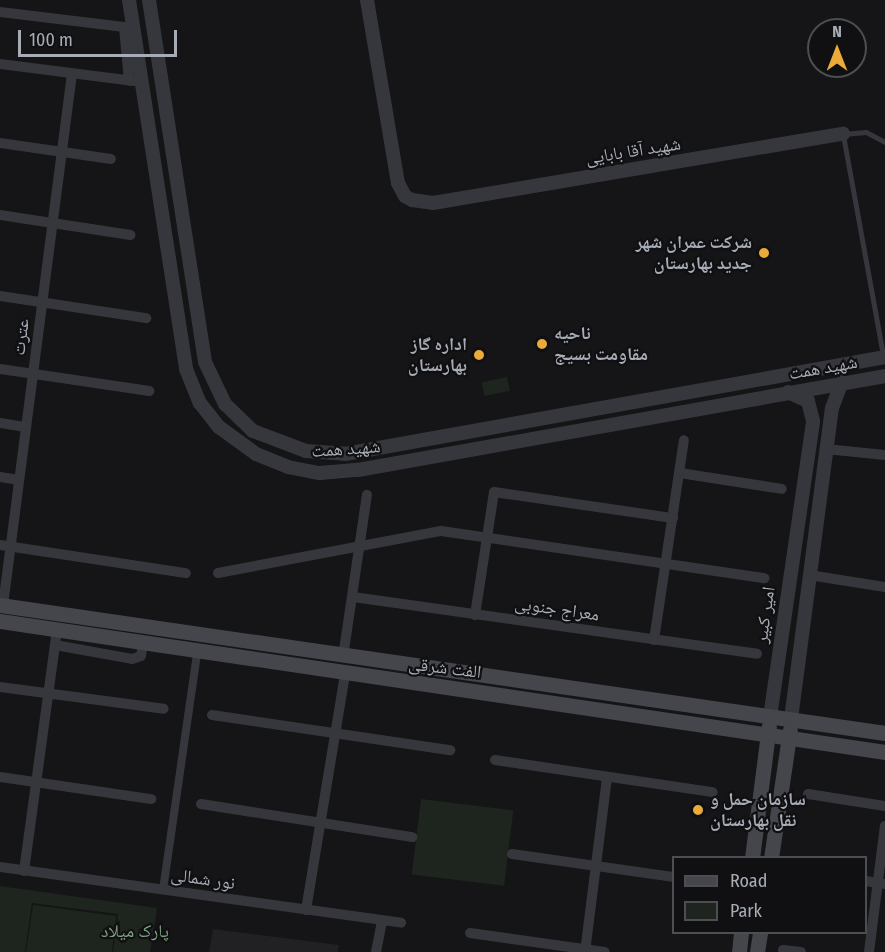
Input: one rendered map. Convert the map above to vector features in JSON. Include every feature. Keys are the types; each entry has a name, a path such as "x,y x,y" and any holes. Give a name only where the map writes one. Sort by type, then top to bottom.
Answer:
{"main road":[{"name":"الفت شرقی","path":"1,605 343,657 885,733"},
{"name":"الفت شرقی","path":"0,621 345,675 885,752"},
{"name":"امیر کبیر","path":"752,856 770,717"},
{"path":"771,856 791,719"},
{"path":"739,952 741,934"},
{"path":"757,952 760,934"}],"street":[{"name":"شهید همت","path":"129,0 144,82 186,369 200,403 238,444 288,467 320,473 358,470 842,382 882,378"},
{"name":"شهید همت","path":"149,0 205,362 215,388 225,404 253,432 306,451 345,454 884,357"},
{"name":"شهید آقا بابایی","path":"367,0 398,183 405,196 412,200 433,203 843,134"},
{"path":"0,12 124,27 129,81"},
{"path":"0,64 144,82"},
{"name":"عترت","path":"1,605 5,546 19,480 72,74"},
{"path":"0,143 111,159"},
{"path":"0,215 130,235"},
{"path":"168,247 187,243"},
{"path":"0,296 146,318"},
{"path":"0,369 149,391"},
{"path":"791,719 833,401 842,382"},
{"name":"امیر کبیر","path":"770,717 813,421 808,401 788,392"},
{"path":"0,423 26,427"},
{"path":"654,640 684,440"},
{"path":"826,449 885,455"},
{"path":"680,473 782,489"},
{"path":"0,477 19,480"},
{"path":"475,615 494,492 673,518"},
{"path":"343,657 367,495"},
{"path":"218,573 360,549 441,531 487,535 765,578"},
{"path":"5,546 186,573"},
{"path":"809,575 885,587"},
{"name":"معراج جنوبی","path":"353,597 757,654"},
{"path":"24,871 57,629"},
{"path":"55,645 132,659 141,656 143,644"},
{"path":"163,890 196,652"},
{"path":"306,910 345,675"},
{"path":"0,687 164,709"},
{"path":"212,715 450,750"},
{"path":"495,760 713,792"},
{"path":"0,777 151,799"},
{"path":"585,950 607,777"},
{"path":"808,794 885,807"},
{"path":"201,804 412,837"},
{"path":"869,952 881,884 885,826"},
{"path":"512,854 672,877"},
{"name":"نور شمالی","path":"0,867 401,923"},
{"path":"376,952 382,921"},
{"path":"470,933 605,952"},
{"path":"783,950 801,952"}],"lane":[{"path":"884,357 843,134 866,132 885,142"}],"shaded area":[{"path":"213,929 339,945 338,952 209,952"}],"green space":[{"path":"507,377 510,391 484,396 482,382"},
{"path":"421,799 513,810 504,886 412,874"},
{"name":"پارک میلاد","path":"0,886 157,908 150,952 113,952 118,914 32,903 25,952 0,952"},
{"path":"33,905 116,916 112,952 26,952"}],"place":[{"name":"شرکت عمران شهر جدید بهارستان","path":"764,253"},
{"name":"ناحیه مقاومت بسیج","path":"542,344"},
{"name":"اداره گاز بهارستان","path":"479,355"},
{"name":"سازمان حمل و نقل بهارستان","path":"698,810"}]}
